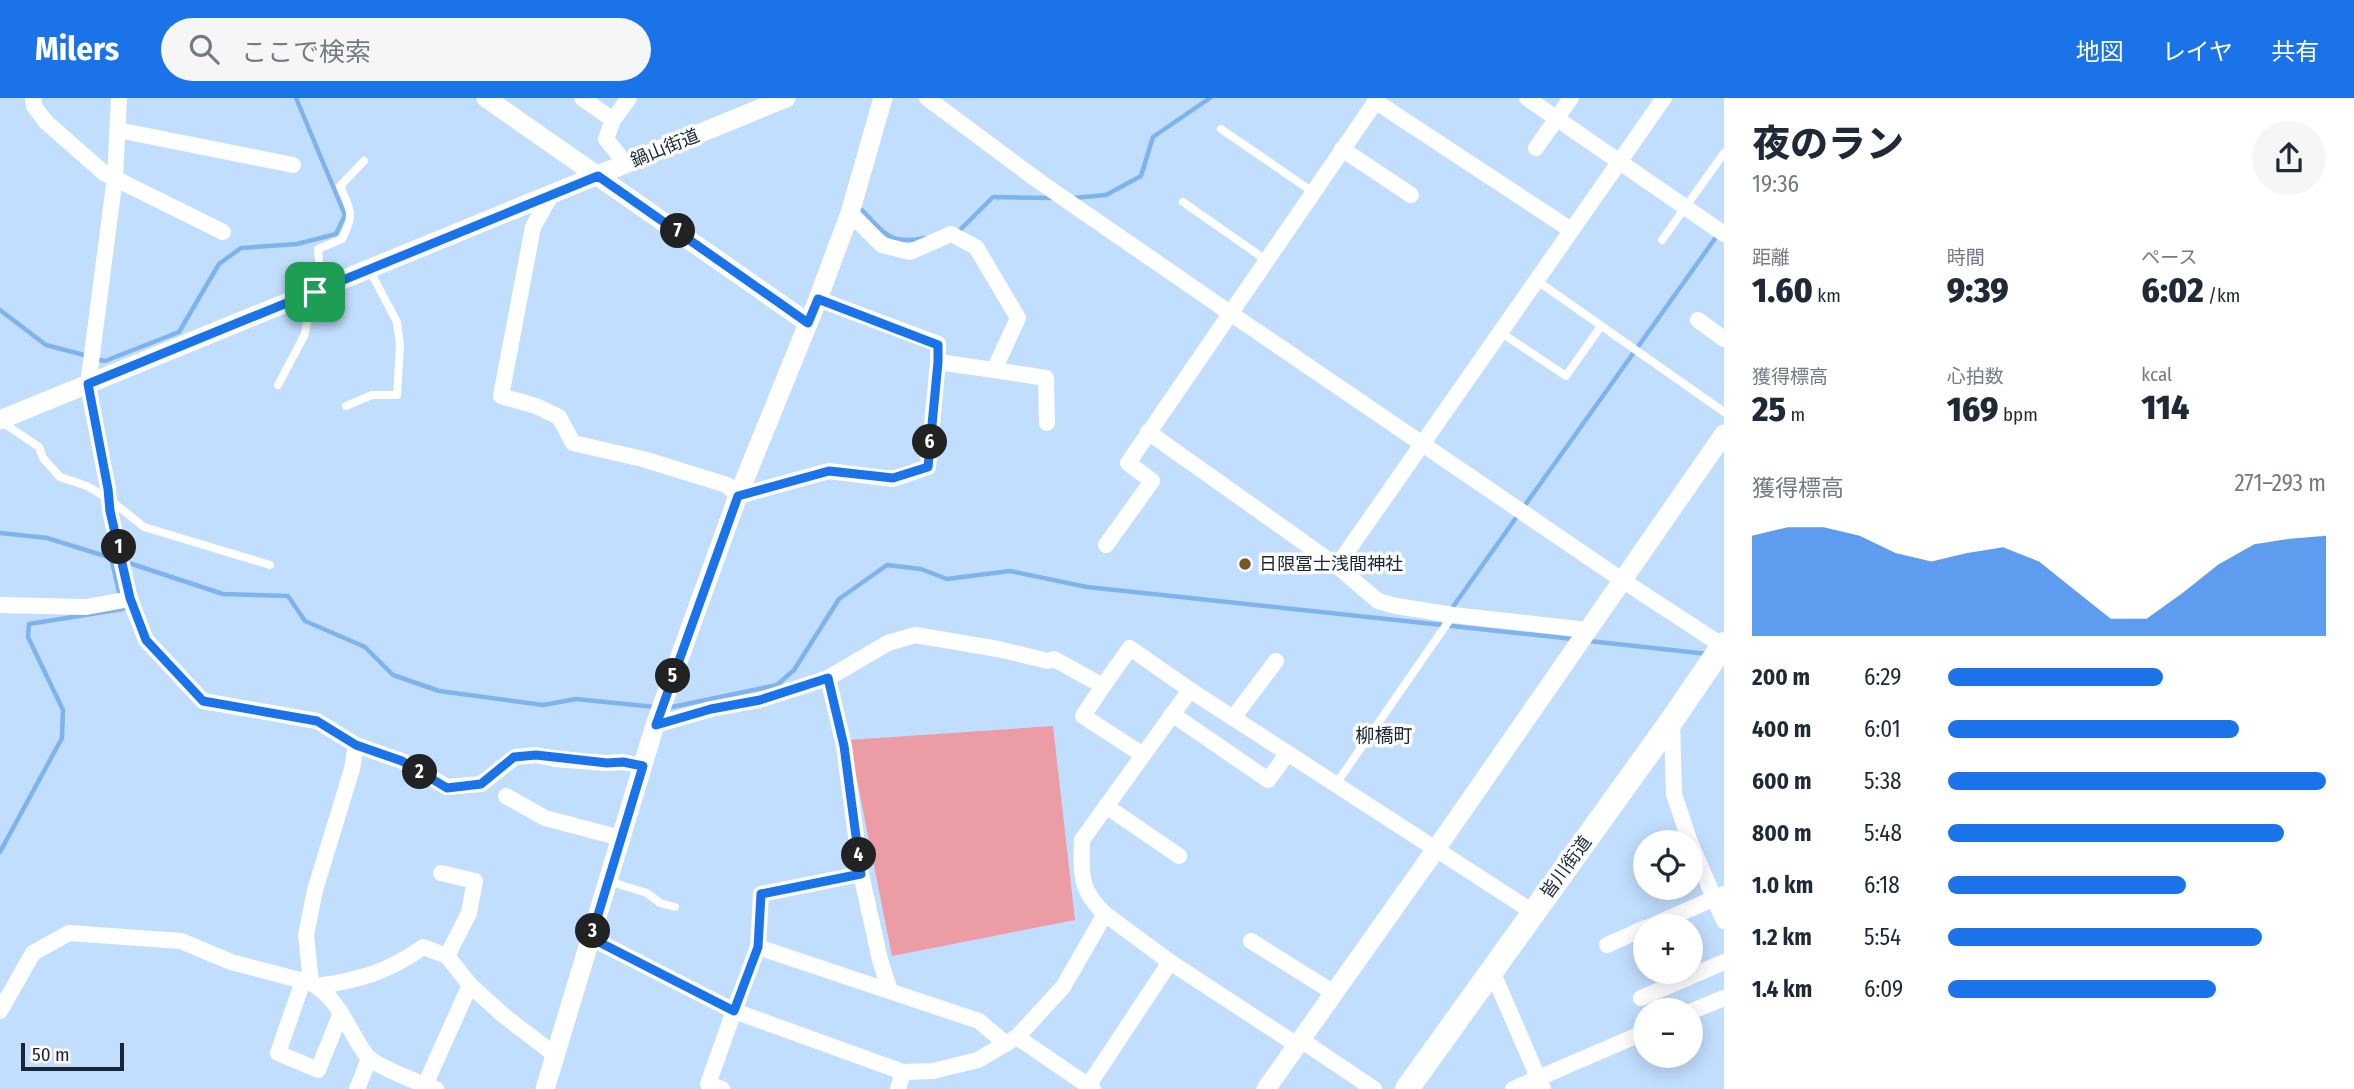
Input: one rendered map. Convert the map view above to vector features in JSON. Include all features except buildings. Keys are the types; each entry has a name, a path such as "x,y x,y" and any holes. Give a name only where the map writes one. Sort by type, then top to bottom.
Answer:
{"main road":[{"name":"皆川街道","path":"1407,1089 1719,651"}],"street":[{"path":"33,98 34,106 46,122 104,173 223,232"},
{"path":"119,98 115,177 88,384 130,598 146,640 203,701 317,721 356,745 402,761 447,788 481,784 514,757 536,755 643,766"},
{"path":"486,98 808,323"},
{"path":"582,98 613,120"},
{"path":"626,164 606,139 613,120 629,98"},
{"name":"鍋山街道","path":"0,421 786,98"},
{"path":"545,1089 656,725 738,496 850,213 883,98"},
{"path":"928,98 1040,182 1622,580 1719,651"},
{"path":"1527,98 1724,234"},
{"path":"1536,148 1571,98"},
{"path":"1337,566 1664,98"},
{"path":"1106,545 1152,481 1128,463 1376,100 1572,230"},
{"path":"118,130 293,164"},
{"path":"1342,149 1411,195"},
{"path":"551,195 533,227 501,396 536,406 559,417 573,443 643,459 727,485 738,496"},
{"path":"850,213 881,245 910,252 951,234 976,247 1018,318 993,370"},
{"path":"738,496 829,471 893,478 928,467 938,345 818,299"},
{"path":"1698,320 1724,339"},
{"path":"938,362 1046,378 1047,423"},
{"path":"1148,432 1337,566 1378,601 1584,636"},
{"path":"1266,1089 1724,434"},
{"path":"0,605 86,607 130,598"},
{"path":"656,725 711,709 760,700 828,678 888,643 915,635 998,649 1048,661 1054,659 1102,686"},
{"path":"1143,755 1083,716 1130,648 1190,690 1533,912"},
{"path":"1233,718 1276,661"},
{"path":"828,678 844,746 861,874 880,960 890,991"},
{"path":"1190,690 1082,840 1081,869 1087,896 1105,914 1170,962 1374,1089"},
{"path":"1172,714 1268,780 1288,753"},
{"path":"1672,720 1674,794 1686,830"},
{"path":"341,1013 318,1070 278,1053 311,984 306,934 315,890 352,769 356,745"},
{"path":"506,796 544,818 621,838"},
{"path":"1106,806 1179,856"},
{"path":"1703,866 1719,896 1724,921"},
{"path":"441,873 475,881 469,913 447,956"},
{"path":"722,1089 708,1084 758,947 761,894 861,874"},
{"path":"1678,914 1719,896"},
{"path":"591,938 734,1011 903,1072 933,1071 978,1060 1012,1040 1063,987 1105,914"},
{"path":"0,1011 33,953 69,933 180,941 231,962 311,984 344,982 372,975 400,963 423,947 447,956 470,985 503,1015 555,1055"},
{"path":"1607,945 1633,933"},
{"path":"1251,941 1334,993"},
{"path":"758,947 979,1021 1081,1085 1170,962"},
{"path":"1641,998 1724,962"},
{"path":"1492,971 1541,1084"},
{"path":"311,984 341,1013 369,1059 431,1087 470,985"},
{"path":"1703,1007 1724,998"},
{"path":"1513,1089 1541,1084 1633,1038"},
{"path":"357,1089 369,1059"},
{"path":"898,1089 903,1072"}],"lane":[{"path":"1221,129 1313,192"},
{"path":"1661,240 1724,153"},
{"path":"278,384 304,336 318,290 318,249 342,239 351,221 340,186 364,161"},
{"path":"1183,202 1266,260"},
{"path":"346,406 372,395 397,396 400,345 397,322 369,269"},
{"path":"1536,280 1724,412"},
{"path":"1500,332 1566,376 1601,326"},
{"path":"0,421 38,447 43,458 60,477 87,485 144,527 270,565"},
{"path":"1336,784 1453,615"},
{"path":"608,881 647,893 660,902 675,907"}],"shaded area":[{"path":"1053,726 1075,920 892,956 849,740"}],"waterway":[{"path":"96,359 105,361 179,332 219,264 241,248 297,244 336,234 345,215 296,98"},
{"path":"1073,198 1106,195 1141,176 1153,137 1210,98"},
{"path":"958,232 993,197 1053,198"},
{"path":"862,210 895,239 925,238"},
{"path":"1523,508 1719,233"},
{"path":"0,310 46,345 88,356"},
{"path":"1450,611 1518,515"},
{"path":"0,533 47,538 118,560"},
{"path":"0,852 62,738 63,710 28,637 29,624 123,609 111,558"},
{"path":"126,562 223,594 288,596 305,621 365,647 393,675 439,691 543,705 576,699 655,707"},
{"path":"667,708 777,685 794,670 839,599 887,565 921,569 947,579 1010,571 1087,587 1573,639"},
{"path":"1589,641 1708,654"}],"place":[{"name":"日限冨士浅間神社","path":"1245,564"}],"district":[{"name":"柳橋町","path":"1384,735"}],"route":[{"path":"598,176 808,323 818,299 938,345 928,467 893,478 829,471 738,496 656,725 711,709 760,700 828,678 844,746 861,874 761,894 758,947 734,1011 591,938 643,766 536,755 514,757 481,784 447,788 402,761 356,745 317,721 203,701 146,640 130,598 110,511 88,384 315,292 598,176"}]}
